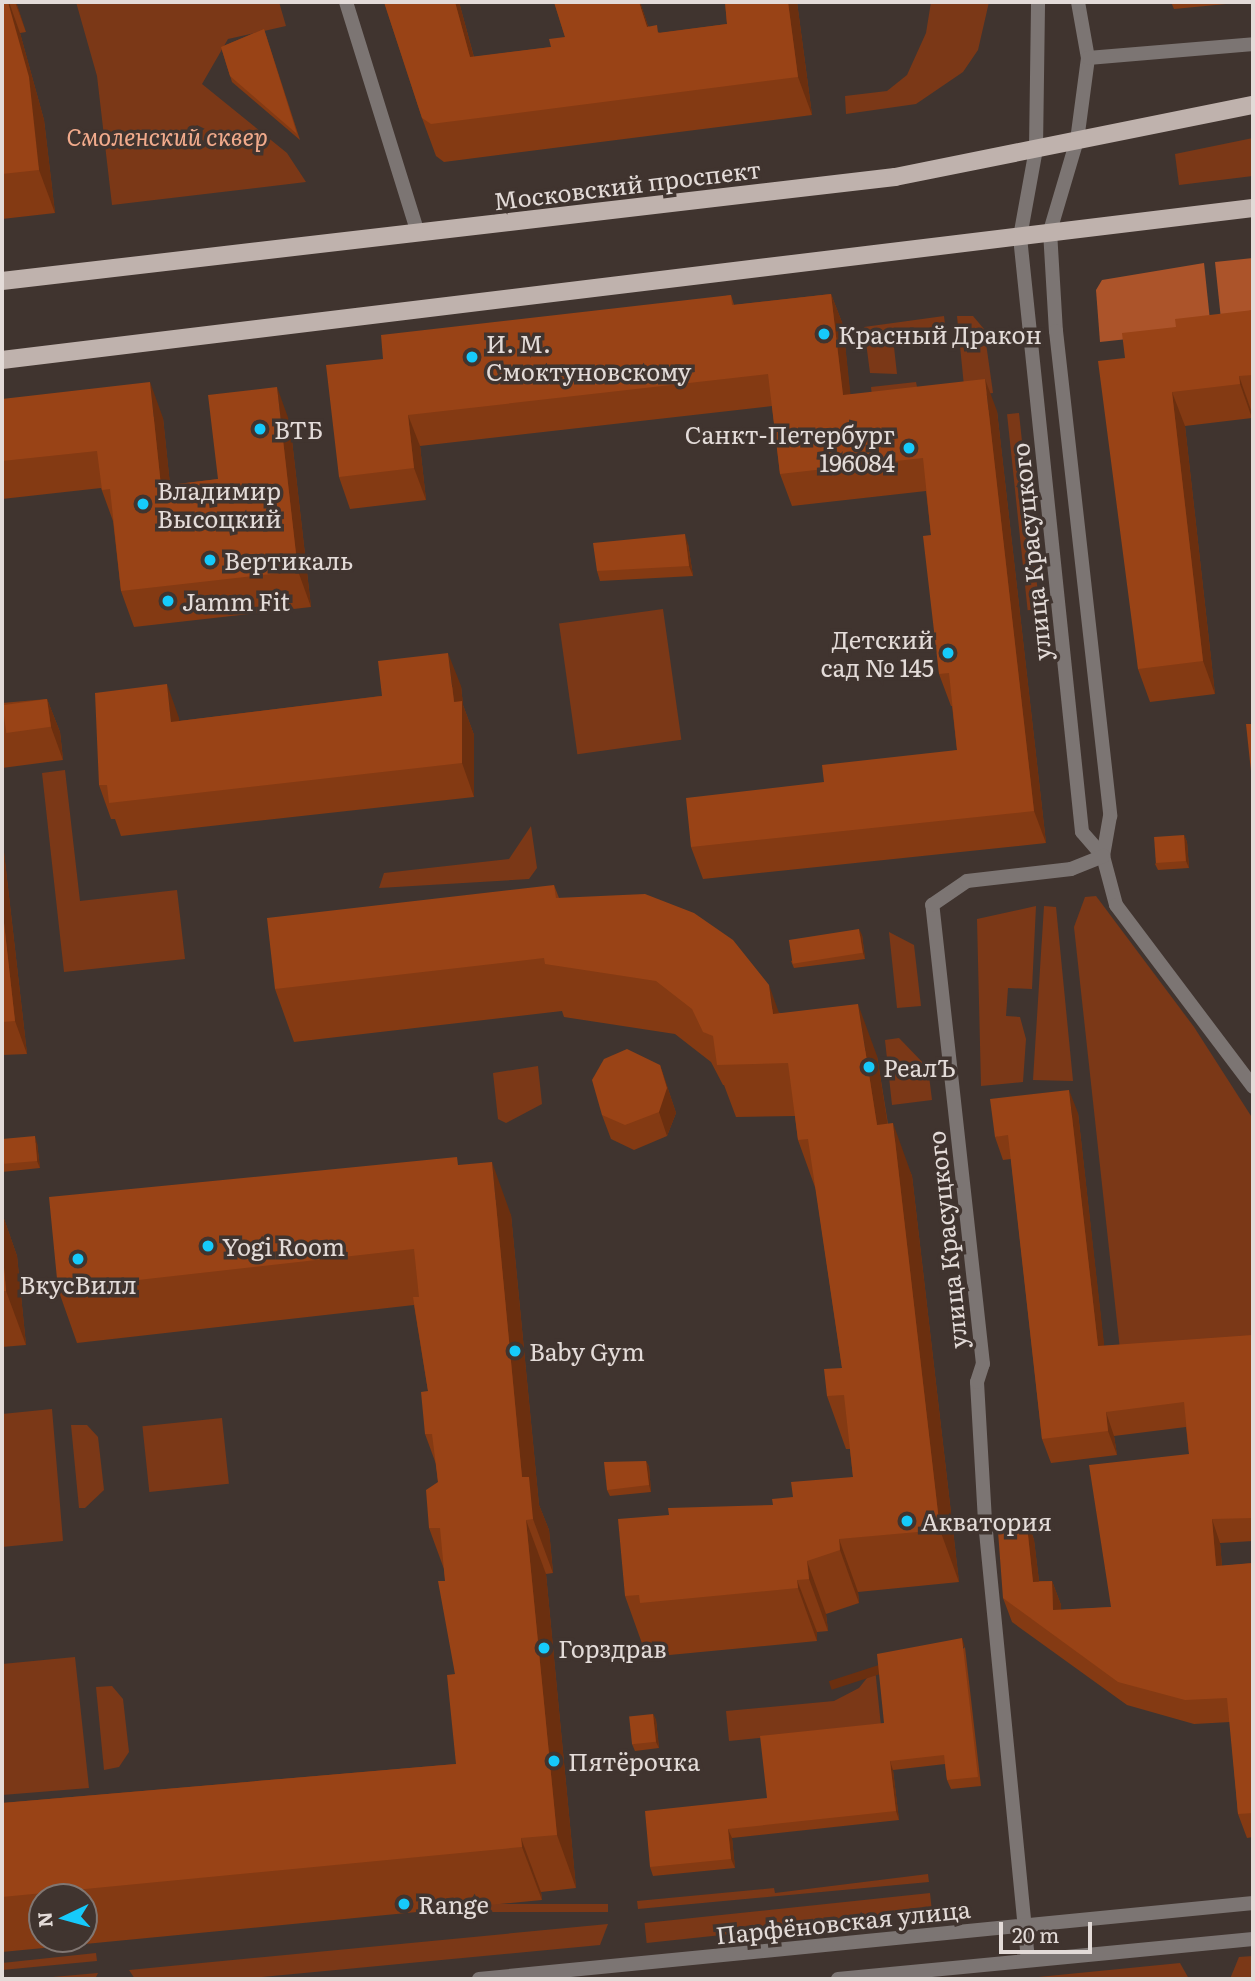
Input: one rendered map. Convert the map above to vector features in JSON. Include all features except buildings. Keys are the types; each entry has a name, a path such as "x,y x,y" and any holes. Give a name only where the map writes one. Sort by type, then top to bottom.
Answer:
{"main road":[{"name":"Московский проспект","path":"2,281 895,177 1253,104"},
{"path":"2,360 1253,208"}],"street":[{"path":"346,2 418,233"},
{"name":"улица Красуцкого","path":"1038,2 1036,149 1020,237 1082,832 1103,856"},
{"name":"улица Красуцкого","path":"1078,2 1088,58 1077,140 1051,231 1056,331 1110,816 1103,856"},
{"path":"1088,58 1253,44"},
{"path":"1103,856 1116,905 1253,1087"},
{"name":"улица Красуцкого","path":"1028,1960 985,1521 976,1382 983,1364 932,905 967,881 1071,869 1103,856"},
{"name":"Парфёновская улица","path":"480,1979 1253,1903"},
{"path":"838,1979 1253,1939"}],"green space":[{"name":"Смоленский сквер","path":"76,2 279,2 286,26 228,39 202,84 287,153 306,182 112,205 97,76"},
{"path":"931,2 989,2 978,50 963,72 916,104 846,114 845,96 887,91 907,75 926,33"},
{"path":"1253,138 1253,176 1179,185 1175,154"},
{"path":"944,316 947,340 894,347 897,374 870,373 864,327"},
{"path":"957,316 973,316 984,329 993,393 965,396"},
{"path":"916,382 917,387 873,406 871,387"},
{"path":"1019,413 1040,609 1028,610 1007,414"},
{"path":"663,609 681,740 577,754 559,624"},
{"path":"65,770 80,901 177,890 185,959 64,972 42,773"},
{"path":"531,826 537,868 529,879 379,888 384,873 509,859"},
{"path":"1096,896 1194,1027 1253,1119 1253,1355 1122,1368 1074,927 1085,897"},
{"path":"1036,906 1032,989 1008,988 1006,1016 1020,1017 1026,1039 1023,1082 981,1086 977,919"},
{"path":"1044,906 1056,907 1073,1081 1033,1080"},
{"path":"889,932 914,945 921,1006 897,1008"},
{"path":"899,1038 928,1068 932,1100 892,1105 885,1040"},
{"path":"538,1066 542,1104 506,1123 498,1119 493,1073"},
{"path":"52,1409 63,1541 2,1547 2,1414"},
{"path":"222,1418 229,1484 149,1492 142,1426"},
{"path":"71,1425 87,1425 98,1437 104,1490 85,1508 79,1508"},
{"path":"75,1657 89,1788 2,1795 2,1664"},
{"path":"875,1668 881,1726 729,1741 726,1711 834,1701 859,1688"},
{"path":"112,1686 123,1699 129,1752 119,1767 104,1770 96,1687"},
{"path":"928,1874 929,1882 638,1909 637,1901 774,1888 775,1893"},
{"path":"930,1893 932,1913 647,1943 645,1923"},
{"path":"124,1904 608,1904 608,1912 124,1912"},
{"path":"608,1924 600,1945 241,1979 135,1979 129,1970"},
{"path":"96,1953 97,1961 2,1970 2,1963"},
{"path":"1253,1956 1253,1979 1230,1979 1239,1957"},
{"path":"1180,1963 1189,1979 1018,1979"},
{"path":"98,1973 95,1979 30,1979"}],"shaded area":[{"path":"1253,258 1253,325 1222,329 1215,262"},
{"path":"1204,263 1211,330 1100,342 1096,290 1102,280"}],"place":[{"name":"Красный Дракон","path":"824,334"},
{"name":"И. М. Смоктуновскому","path":"472,357"},
{"name":"ВТБ","path":"260,429"},
{"name":"Санкт-Петербург 196084","path":"909,448"},
{"name":"Владимир Высоцкий","path":"143,504"},
{"name":"Вертикаль","path":"210,560"},
{"name":"Jamm Fit","path":"168,601"},
{"name":"Детский сад № 145","path":"948,653"},
{"name":"РеалЪ","path":"869,1067"},
{"name":"Yogi Room","path":"208,1246"},
{"name":"ВкусВилл","path":"78,1259"},
{"name":"Baby Gym","path":"515,1351"},
{"name":"Акватория","path":"907,1521"},
{"name":"Горздрав","path":"544,1648"},
{"name":"Пятёрочка","path":"554,1761"},
{"name":"Range","path":"404,1904"}]}
